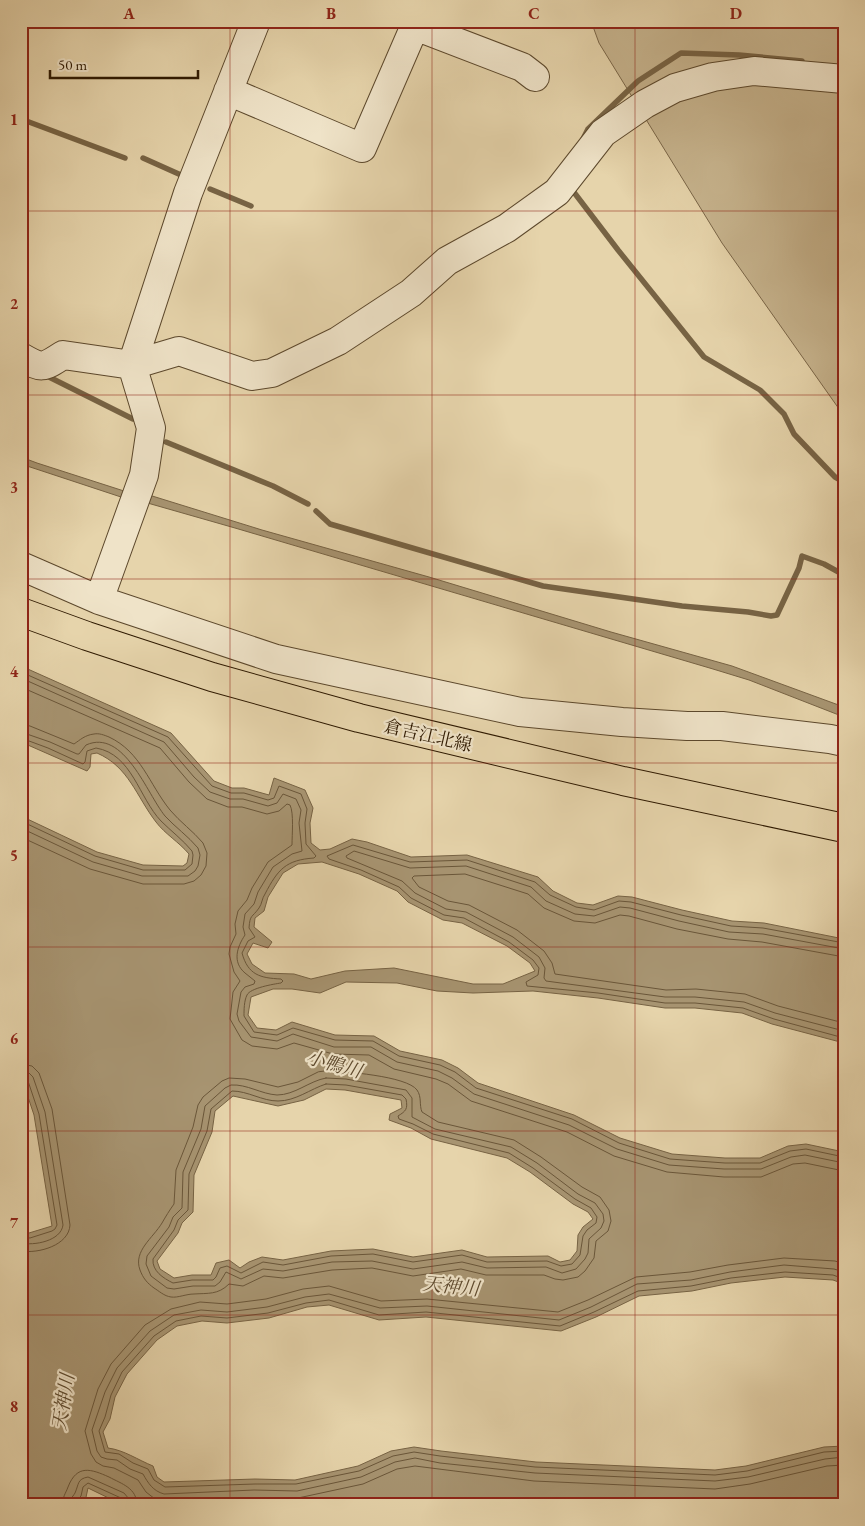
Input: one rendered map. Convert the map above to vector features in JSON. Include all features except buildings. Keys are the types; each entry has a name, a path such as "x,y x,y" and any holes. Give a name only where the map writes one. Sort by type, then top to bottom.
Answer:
{"main road":[{"name":"倉吉江北線","path":"21,612 212,677 359,718 623,781 844,828"}],"street":[{"path":"99,600 144,475 152,428 132,365 188,193 256,21"},
{"path":"228,92 362,148 416,24 522,67 535,77"},
{"path":"21,357 37,366 48,365 63,355 132,365 179,351 252,376 272,373 338,341 411,293 447,262 507,228 557,192 602,133 645,104 675,88 713,77 754,71 844,79"},
{"path":"21,566 99,600 276,659 520,712 622,722 722,726 844,742"}],"shaded area":[{"path":"591,21 844,21 844,416 722,243 599,43"}],"water":[{"path":"21,457 124,491 149,495 262,530 732,666 844,707 844,717 749,680 713,669 235,528 124,498 21,464"},
{"path":"21,666 171,733 214,781 232,788 244,788 269,795 274,778 305,790 313,808 310,823 311,843 320,850 330,849 352,839 367,842 411,857 467,855 538,877 553,891 577,903 593,905 618,896 632,897 732,921 764,923 844,939 844,1043 772,1024 742,1013 695,1008 665,1008 533,991 473,993 437,991 397,983 346,982 320,993 292,989 273,989 251,997 248,1015 257,1028 276,1030 292,1022 335,1035 374,1036 400,1051 442,1060 458,1068 478,1083 574,1115 620,1138 672,1154 725,1158 760,1158 788,1146 806,1144 844,1152 844,1284 833,1280 785,1277 731,1283 692,1291 639,1296 596,1317 561,1331 426,1317 379,1320 329,1305 307,1307 269,1318 227,1323 202,1321 177,1326 157,1340 127,1374 115,1397 110,1419 103,1432 108,1448 125,1453 153,1466 157,1477 164,1482 255,1479 295,1480 358,1466 391,1451 414,1447 536,1462 715,1470 746,1466 824,1447 844,1446 844,1505 123,1505 88,1488 85,1502 79,1500 83,1505 21,1505 21,1232 29,1233 52,1226 34,1115 21,1076 21,816 97,852 143,865 183,866 187,863 189,854 160,826 131,783 117,766 108,759 97,753 91,754 90,767 87,771 21,742","holes":["322,862 359,874 397,891 408,902 443,920 462,923 507,946 530,963 535,971 503,984 473,984 394,968 345,971 311,979 294,974 265,973 252,964 247,954 253,943 268,948 272,942 254,927 255,918 264,911 268,897 283,873 298,864","326,1089 345,1090 401,1100 402,1108 390,1114 389,1120 411,1128 431,1139 507,1158 530,1172 573,1204 588,1212 593,1219 583,1227 578,1235 577,1251 570,1260 560,1262 548,1256 487,1257 462,1250 413,1257 373,1249 331,1251 283,1260 262,1257 240,1268 229,1260 216,1263 211,1275 192,1275 174,1278 160,1269 157,1261 178,1233 182,1223 193,1212 194,1175 212,1132 215,1111 233,1096 278,1106 304,1100"]}],"waterway":[{"path":"583,139 588,129 638,81 681,53 739,55 802,61"},
{"path":"21,119 125,158"},
{"path":"143,158 181,175"},
{"path":"210,189 251,206"},
{"path":"573,191 704,357 760,390 784,414 794,434 835,477 844,482"},
{"path":"47,376 133,419"},
{"path":"166,442 273,486 308,504"},
{"path":"316,511 330,524 543,586 682,606 771,616 777,615 799,568 802,556 824,564 844,575"}],"water label":[{"name":"小鴨川","path":"334,1064"},
{"name":"天神川","path":"451,1286"},
{"name":"天神川","path":"63,1402"}]}
